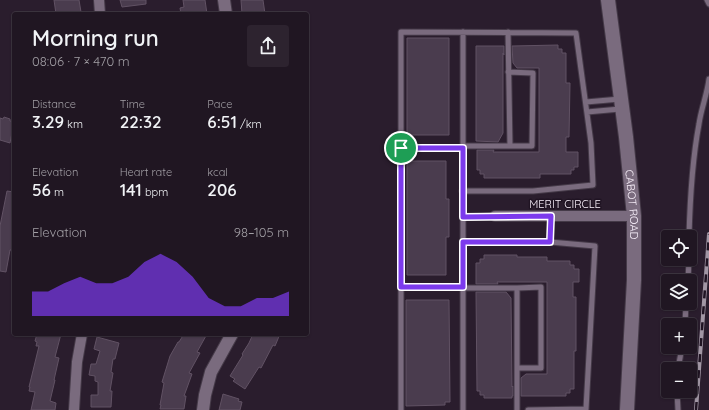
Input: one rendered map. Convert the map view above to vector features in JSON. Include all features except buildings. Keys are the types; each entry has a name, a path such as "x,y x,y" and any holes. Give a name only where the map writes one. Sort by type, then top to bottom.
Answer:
{"main road":[{"name":"CABOT ROAD","path":"608,0 622,104 634,216 634,280 627,410"}],"street":[{"path":"99,0 100,12"},
{"path":"224,0 226,12"},
{"name":"MERIT CIRCLE","path":"495,216 634,216"},
{"path":"74,410 77,362 82,336"},
{"path":"203,410 211,372 231,336"}],"lane":[{"path":"707,0 709,4"},
{"path":"401,410 401,32 576,33 588,112 593,185 533,191 462,191"},
{"path":"463,32 463,410"},
{"path":"508,32 510,146"},
{"path":"401,148 532,146 533,73 508,72"},
{"path":"689,230 690,194 699,123 709,79"},
{"path":"586,102 622,104"},
{"path":"588,112 622,104"},
{"path":"463,217 495,216"},
{"path":"550,242 551,216"},
{"path":"463,242 550,242 595,246 586,409 528,410"},
{"path":"401,287 541,287 541,368 517,368"},
{"path":"517,410 518,288"},
{"path":"677,398 678,410"}],"railway":[{"path":"696,410 709,234"}],"route":[{"path":"401,148 463,148 463,217 551,216 550,242 463,242 463,287 401,287 401,148"}]}
